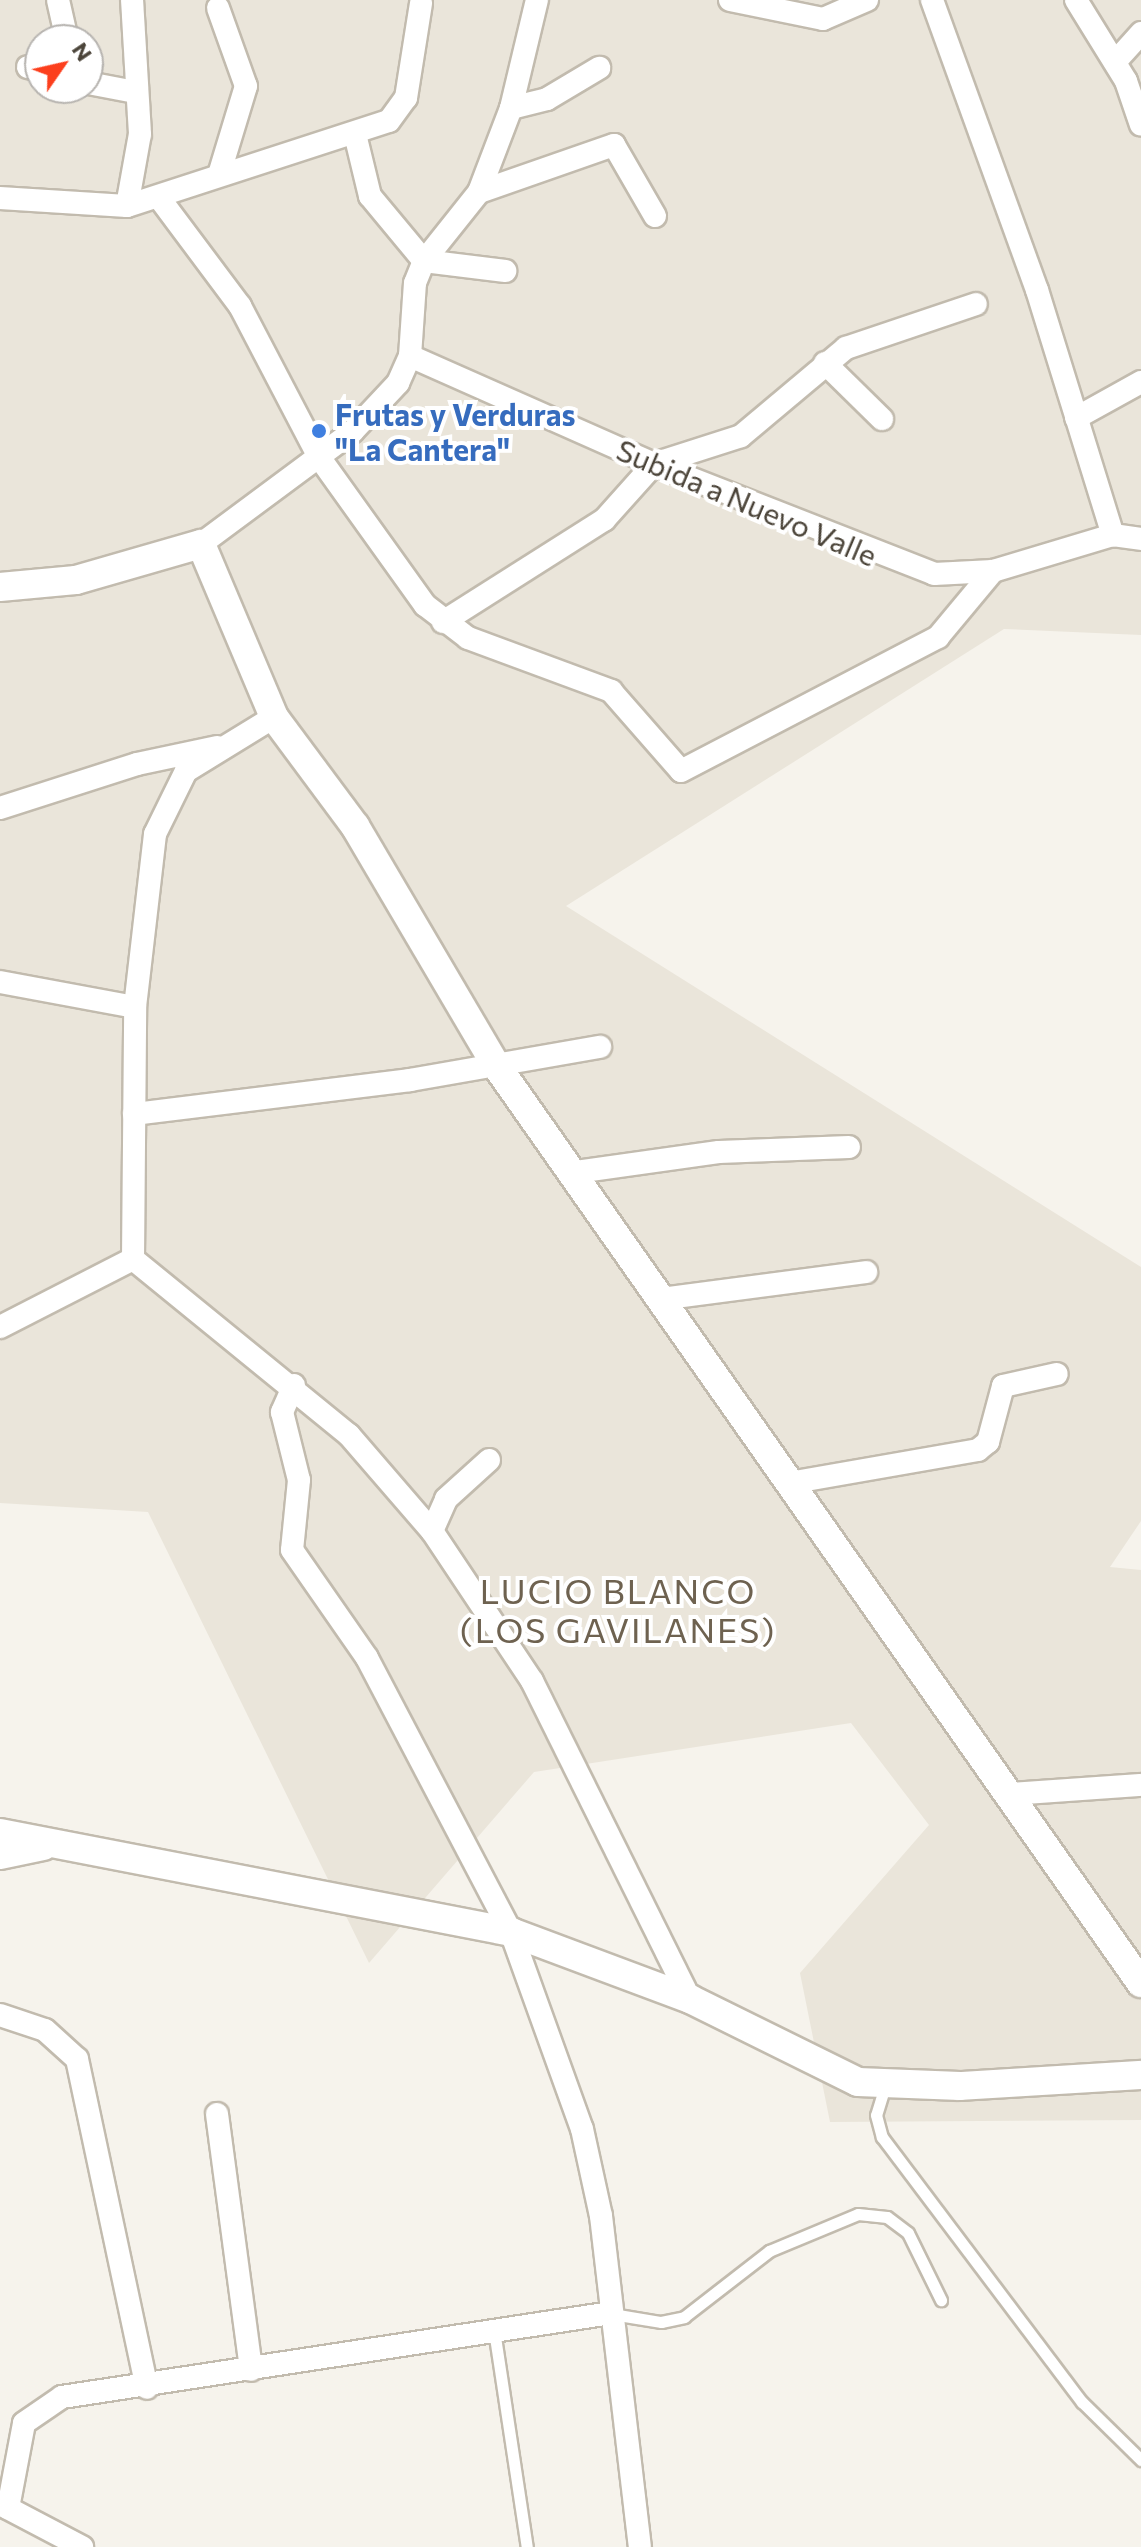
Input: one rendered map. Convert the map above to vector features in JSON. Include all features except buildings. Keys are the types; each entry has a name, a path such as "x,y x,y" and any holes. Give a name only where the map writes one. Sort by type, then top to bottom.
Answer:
{"street":[{"path":"58,0 63,24"},
{"path":"127,206 140,134 135,92 132,0"},
{"path":"0,587 76,580 201,544 319,457 380,407 410,356 424,261 479,192 511,108 537,0"},
{"path":"730,0 764,4 823,19 867,0"},
{"path":"932,0 1076,418 1113,535"},
{"path":"1076,0 1115,62 1141,125"},
{"path":"0,198 127,206 160,199 219,175 355,134 398,116 421,1"},
{"path":"218,8 246,86 219,175"},
{"path":"1115,62 1141,33"},
{"path":"511,108 547,99 599,68"},
{"path":"104,86 135,92"},
{"path":"355,134 370,196 424,261 505,271"},
{"path":"479,192 614,145 655,216"},
{"path":"160,199 240,306 319,457 443,622 611,691 674,767 693,771 938,637 993,571"},
{"path":"443,622 604,520 654,464 741,436 825,363 874,336 976,304"},
{"name":"Subida a Nuevo Valle","path":"410,356 654,464 900,565 934,574 993,571 1113,535 1141,539"},
{"path":"825,363 882,419"},
{"path":"1076,418 1141,382"},
{"path":"201,544 274,717 355,826 496,1065 1141,1983"},
{"path":"133,1259 135,1007 155,834 186,771 218,747 274,717"},
{"path":"0,808 137,764 218,747"},
{"path":"0,982 135,1007"},
{"path":"134,1114 496,1065 600,1047"},
{"path":"569,1173 719,1152 849,1147"},
{"path":"0,1327 133,1259"},
{"path":"133,1259 294,1385 349,1435 432,1531 532,1681 690,1999"},
{"path":"661,1299 866,1272"},
{"path":"789,1483 978,1450 988,1442 1003,1386 1057,1374"},
{"path":"294,1385 282,1412 299,1480 292,1550 367,1658 511,1932 582,2129 611,2313 640,2547"},
{"path":"432,1531 446,1499 489,1460"},
{"path":"1011,1794 1141,1785"},
{"path":"3,1838 247,1876 511,1932 690,1999 834,2072 885,2086 1141,2075"},
{"path":"0,2015 45,2030 77,2059 126,2262 147,2388"},
{"path":"217,2114 251,2370"},
{"path":"82,2547 4,2506 18,2441 34,2412 62,2397 147,2388 611,2313"}],"lane":[{"path":"885,2086 876,2115 882,2137 1082,2402 1141,2460"},
{"path":"611,2313 661,2322 684,2317 769,2251 858,2214 887,2217 908,2233 941,2300"},
{"path":"494,2330 527,2547"}],"shaded area":[{"path":"0,0 1141,0 1141,635 1004,629 566,906 1141,1267 1141,1521 1110,1567 1141,1570 1141,2120 830,2122 800,1973 929,1825 851,1723 534,1772 369,1963 148,1512 0,1503"}],"place":[{"name":"Frutas y Verduras \"La Cantera\"","path":"319,431"}],"district":[{"name":"LUCIO BLANCO (LOS GAVILANES)","path":"618,1610"}]}
